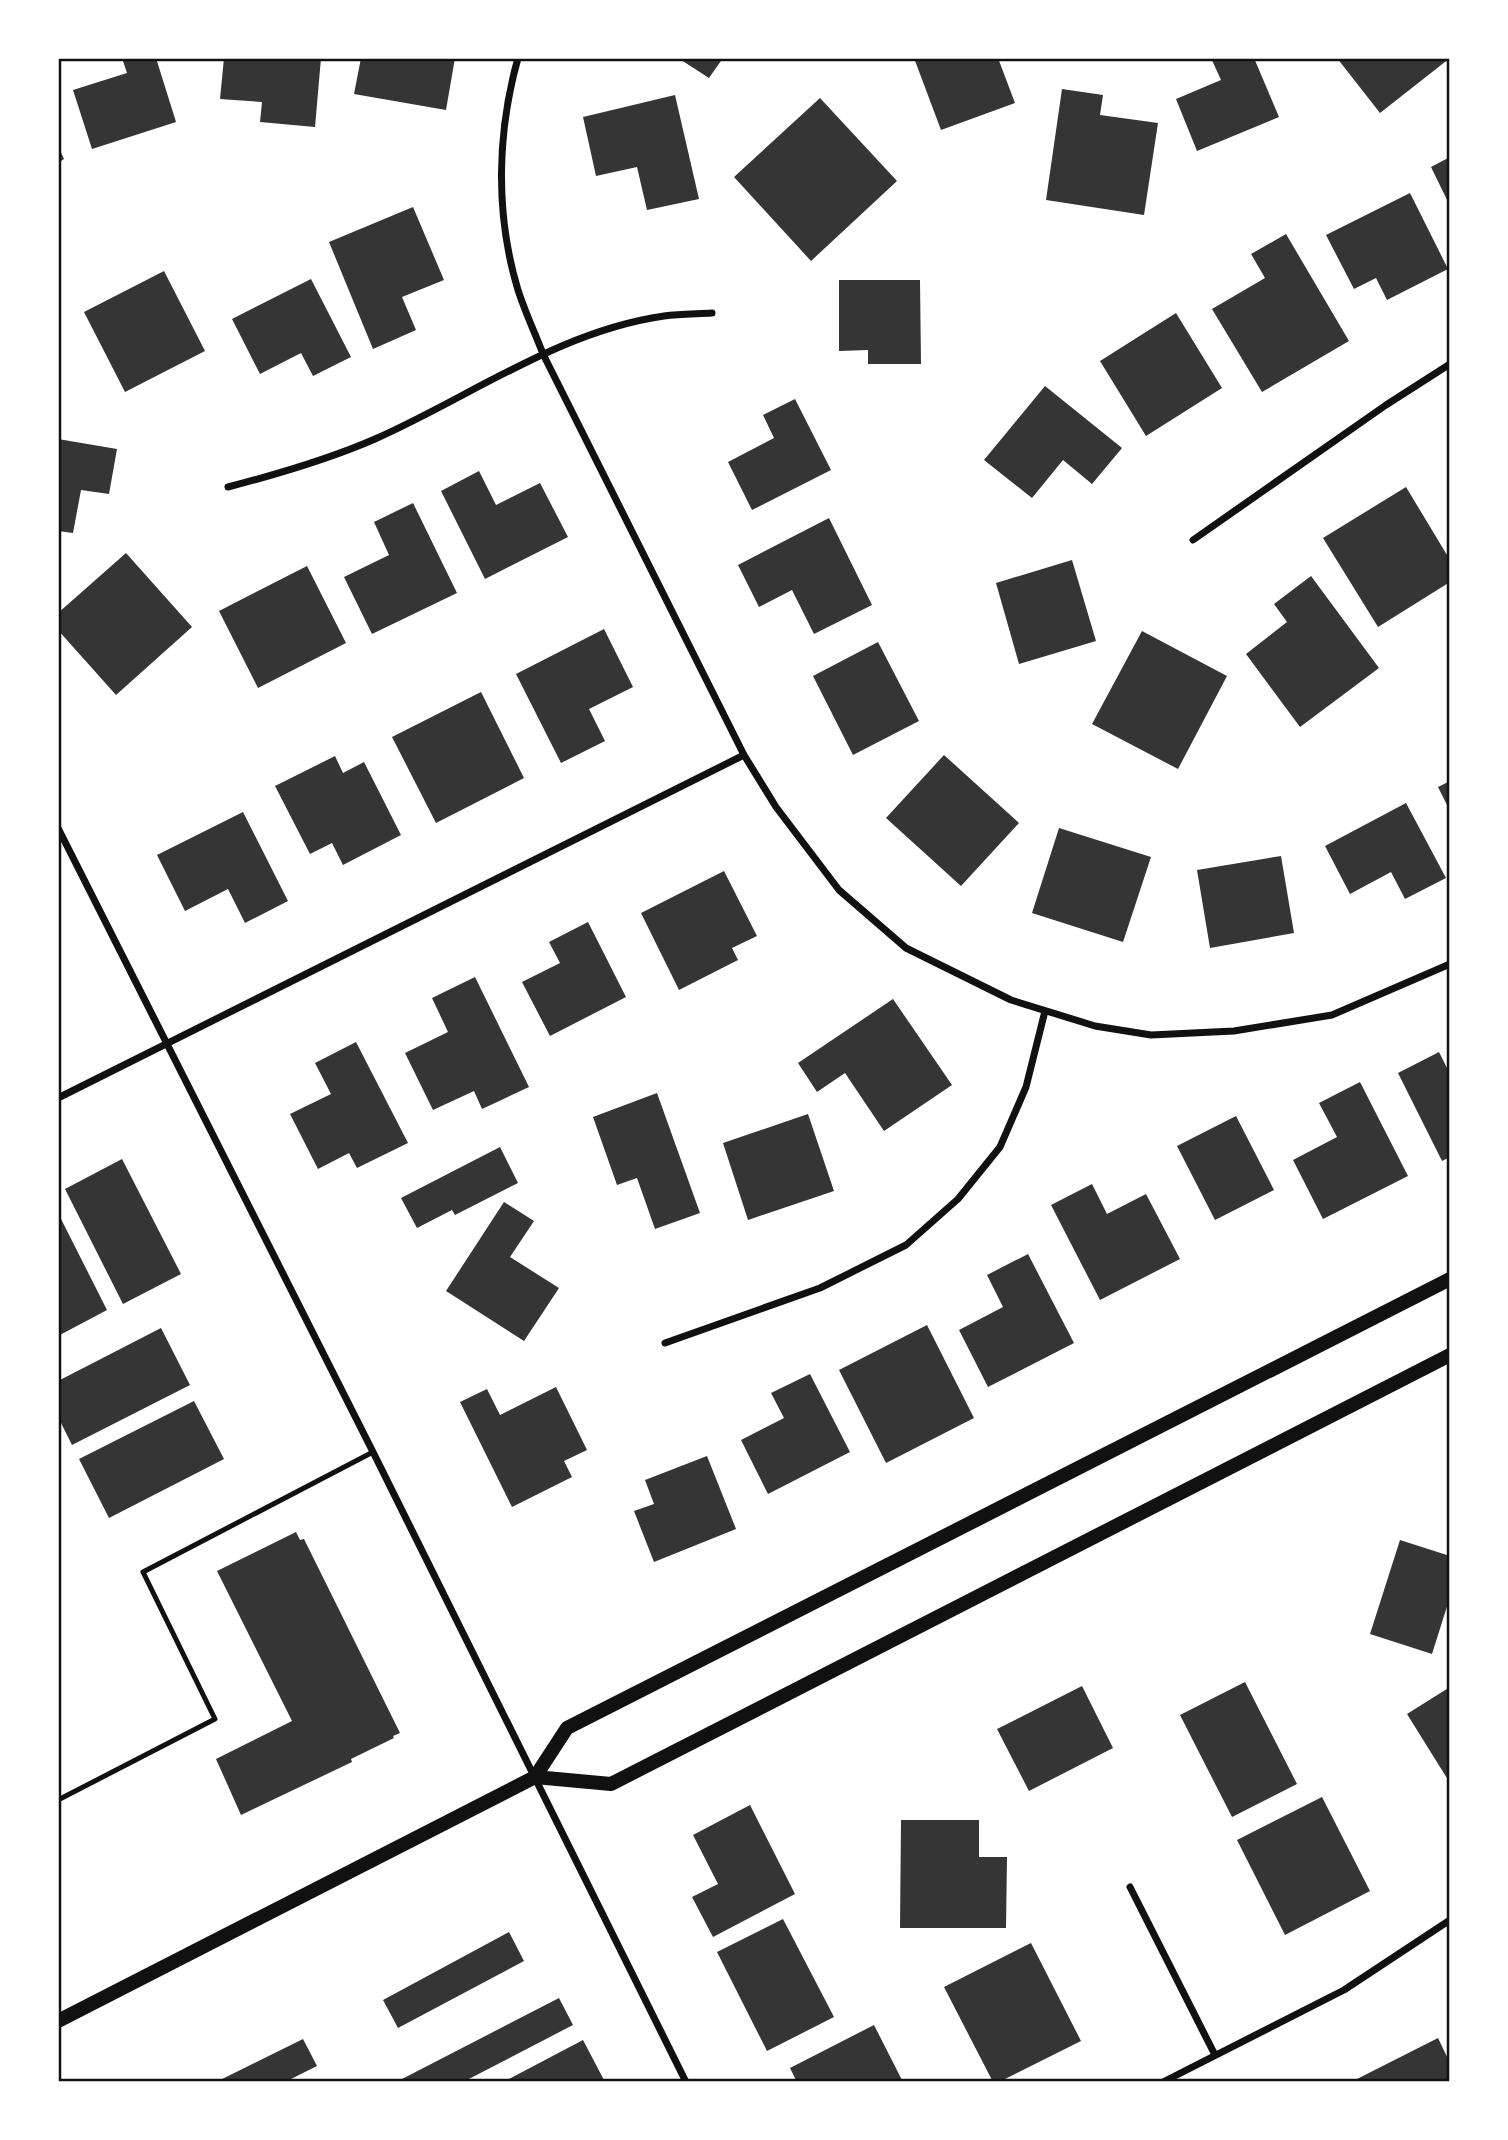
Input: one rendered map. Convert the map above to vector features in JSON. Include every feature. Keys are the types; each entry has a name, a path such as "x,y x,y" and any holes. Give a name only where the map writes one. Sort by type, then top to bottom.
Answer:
{"main road":[{"path":"58,2021 535,1777 567,1728 1450,1279"},
{"path":"535,1777 611,1784 1450,1355"}],"street":[{"path":"518,58 507,97 501,153 504,226 518,289 543,354 744,755 776,807 839,890 906,948 1002,996 1095,1026 1151,1035 1234,1031 1332,1015 1450,964"},
{"path":"228,487 303,467 376,438 543,354 598,332 663,316 712,313"},
{"path":"1193,540 1386,405 1450,364"},
{"path":"58,1098 744,755"},
{"path":"58,828 373,1452 686,2082"},
{"path":"665,1343 820,1288 906,1245 958,1199 1000,1147 1026,1087 1045,1011"},
{"path":"1130,1887 1215,2055"},
{"path":"1163,2082 1344,1990 1450,1920"}],"lane":[{"path":"58,1800 215,1719 143,1572 373,1452"}],"building":[{"path":"122,58 156,58 176,122 92,149 73,90 127,73"},
{"path":"224,58 321,58 315,127 260,122 262,102 220,99"},
{"path":"361,58 455,58 446,110 354,94"},
{"path":"678,58 723,58 709,78"},
{"path":"914,58 998,58 1015,103 941,130"},
{"path":"1211,58 1254,58 1279,117 1197,151 1176,99 1221,80"},
{"path":"1337,58 1450,58 1380,113"},
{"path":"1062,89 1103,95 1100,115 1158,123 1144,215 1046,200"},
{"path":"675,95 699,199 647,210 637,167 596,176 583,117"},
{"path":"820,98 897,181 811,261 734,177"},
{"path":"58,146 64,159 58,163"},
{"path":"1450,157 1450,206 1431,167"},
{"path":"1410,193 1448,269 1387,300 1376,278 1354,289 1326,235"},
{"path":"413,207 444,280 402,297 416,330 373,349 329,242"},
{"path":"1286,234 1349,341 1262,392 1212,309 1265,278 1251,254"},
{"path":"164,271 205,351 125,392 84,312"},
{"path":"311,279 351,357 313,376 301,353 260,374 232,319"},
{"path":"839,280 920,280 921,364 868,364 868,350 839,351"},
{"path":"1176,313 1222,388 1146,436 1100,361"},
{"path":"1045,386 1122,448 1092,484 1063,460 1032,498 984,460"},
{"path":"795,399 831,470 752,510 728,462 774,438 763,415"},
{"path":"58,439 117,449 109,494 81,490 73,533 58,531"},
{"path":"479,471 496,505 540,483 568,537 485,579 441,491"},
{"path":"1406,487 1450,560 1450,582 1378,627 1323,538"},
{"path":"413,503 457,593 372,634 344,577 389,555 374,522"},
{"path":"829,518 872,605 814,634 792,590 759,607 738,565"},
{"path":"126,553 192,627 116,695 58,630 58,613"},
{"path":"1072,560 1096,641 1019,664 996,583"},
{"path":"307,566 346,643 258,688 219,611"},
{"path":"1311,576 1379,668 1300,727 1246,654 1287,622 1274,604"},
{"path":"604,629 633,687 589,709 605,741 561,763 516,674"},
{"path":"1142,631 1227,676 1178,769 1092,724"},
{"path":"878,642 919,721 853,755 813,676"},
{"path":"481,692 524,778 436,823 392,737"},
{"path":"944,755 1019,823 961,886 886,818"},
{"path":"335,756 343,773 364,762 401,835 343,865 332,843 310,854 275,786"},
{"path":"1450,781 1450,811 1438,787"},
{"path":"1406,803 1446,878 1405,899 1391,872 1350,894 1325,846"},
{"path":"243,812 288,901 245,923 228,889 185,911 157,855"},
{"path":"1059,828 1151,857 1123,942 1032,913"},
{"path":"1281,856 1294,933 1210,948 1197,870"},
{"path":"724,871 757,936 732,948 738,960 679,990 641,913"},
{"path":"588,922 626,997 550,1036 522,982 560,963 549,942"},
{"path":"475,977 529,1087 482,1109 474,1091 433,1110 405,1053 448,1032 432,998"},
{"path":"893,999 952,1085 884,1131 845,1073 817,1092 798,1063"},
{"path":"356,1042 408,1143 357,1168 349,1153 318,1169 290,1114 331,1094 315,1063"},
{"path":"1439,1052 1450,1074 1450,1157 1442,1161 1398,1073"},
{"path":"1360,1082 1408,1176 1323,1219 1293,1160 1337,1137 1319,1103"},
{"path":"657,1093 700,1213 655,1229 637,1178 617,1185 593,1117"},
{"path":"808,1114 834,1191 748,1220 723,1143"},
{"path":"1236,1116 1274,1190 1215,1220 1177,1146"},
{"path":"500,1147 518,1183 455,1215 452,1210 417,1228 401,1198"},
{"path":"122,1159 181,1274 123,1304 65,1189"},
{"path":"1092,1184 1107,1214 1146,1194 1180,1259 1100,1300 1051,1205"},
{"path":"504,1202 534,1221 510,1257 559,1288 524,1341 446,1291"},
{"path":"58,1213 107,1310 58,1336"},
{"path":"1028,1254 1074,1343 988,1387 959,1330 1003,1307 987,1275"},
{"path":"927,1325 974,1418 886,1463 839,1370"},
{"path":"161,1328 190,1385 72,1445 58,1417 58,1381"},
{"path":"810,1374 850,1452 768,1494 741,1440 784,1418 771,1393"},
{"path":"556,1387 587,1450 564,1461 572,1477 512,1507 460,1402 487,1389 500,1415"},
{"path":"194,1401 224,1459 109,1518 79,1459"},
{"path":"707,1456 736,1529 654,1562 634,1511 654,1504 645,1480"},
{"path":"296,1532 300,1540 304,1539 400,1733 351,1759 352,1762 241,1815 216,1759 292,1721 217,1571"},
{"path":"1400,1540 1450,1556 1450,1597 1432,1654 1370,1634"},
{"path":"1245,1682 1297,1784 1232,1817 1180,1715"},
{"path":"1082,1686 1113,1748 1029,1791 997,1729"},
{"path":"1450,1687 1450,1783 1407,1714"},
{"path":"1322,1797 1370,1891 1285,1935 1237,1840"},
{"path":"750,1805 795,1894 713,1937 692,1897 718,1884 693,1835"},
{"path":"901,1820 979,1820 979,1857 1007,1857 1006,1928 900,1928"},
{"path":"783,1919 834,2017 767,2051 717,1952"},
{"path":"509,1932 524,1961 398,2028 383,2000"},
{"path":"1031,1943 1081,2041 999,2082 993,2082 944,1987"},
{"path":"559,1998 573,2025 463,2082 404,2082 402,2079"},
{"path":"874,2025 903,2082 797,2082 790,2068"},
{"path":"1438,2038 1450,2063 1450,2082 1351,2082"},
{"path":"303,2039 317,2066 285,2082 216,2082"},
{"path":"583,2040 605,2082 503,2082"}]}
